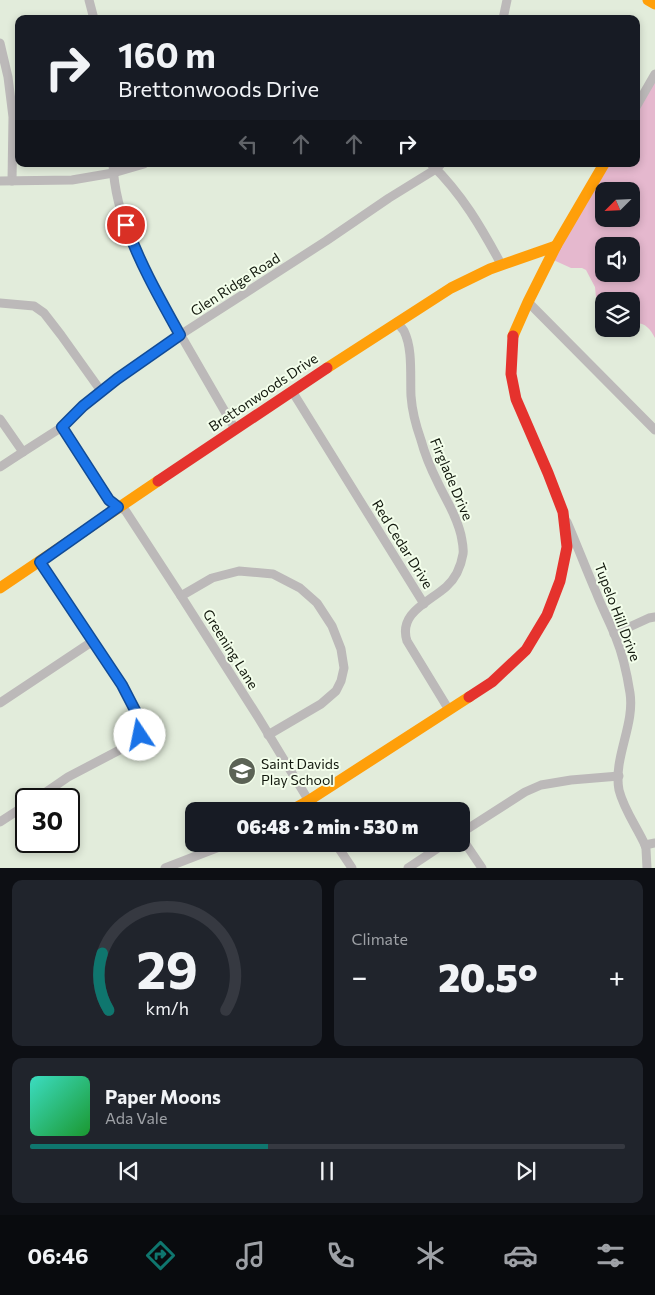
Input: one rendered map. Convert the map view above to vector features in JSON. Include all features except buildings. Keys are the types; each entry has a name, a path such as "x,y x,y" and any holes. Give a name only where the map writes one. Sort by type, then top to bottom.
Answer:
{"street":[{"path":"89,0 93,15"},
{"path":"504,15 507,0"},
{"path":"648,0 655,4"},
{"path":"0,43 8,77 13,117 12,181"},
{"path":"640,98 655,74"},
{"path":"0,181 72,180 125,167"},
{"name":"Glen Ridge Road","path":"0,468 62,427 101,391 180,335 257,286 433,167"},
{"path":"438,167 464,200 501,264"},
{"path":"318,802 492,682 526,650 548,615 560,581 567,547 564,512 516,399 511,374 513,334 556,246 602,167"},
{"path":"113,169 117,195 126,225 149,280 235,429"},
{"name":"Brettonwoods Drive","path":"0,588 292,390 451,288 501,264 556,246"},
{"path":"528,302 655,430"},
{"path":"0,303 34,306 44,313 101,391"},
{"name":"Firglade Drive","path":"397,322 404,332 408,343 411,398 417,430 426,457 453,510 464,552 461,565 455,576 424,604"},
{"name":"Red Cedar Drive","path":"292,390 424,604 414,611 409,618 405,628 405,635 449,710"},
{"path":"0,419 22,452"},
{"name":"Greening Lane","path":"62,427 109,500 125,510 310,802"},
{"name":"Tupelo Hill Drive","path":"564,512 626,668 630,696 629,725 621,755 619,790 645,845 647,868"},
{"path":"40,562 122,685 138,716 141,727 140,735 131,744 68,777 52,788"},
{"path":"181,596 212,578 239,571 273,574 300,588 316,603 332,626 341,650 344,668 341,681 336,690 321,704 268,735"},
{"path":"614,634 655,617"},
{"path":"0,703 93,641"},
{"path":"470,827 525,792 541,785 571,780 619,776"},
{"path":"0,822 15,812"},
{"path":"645,845 655,843"},
{"path":"470,850 482,868"},
{"path":"165,868 206,852"},
{"path":"340,852 347,866"},
{"path":"408,868 432,852"}],"shaded area":[{"path":"655,74 655,338 647,327 640,324 640,292 596,292 595,287 586,270 571,268 549,258 601,167 640,167 640,100"}],"traffic: slow":[{"path":"648,0 655,4"},
{"path":"513,336 556,246 602,167"},
{"path":"327,368 451,288 490,269 556,246"},
{"path":"0,588 158,481"},
{"path":"306,802 469,697"}],"traffic: jam":[{"path":"469,697 492,682 526,650 547,615 560,581 567,547 563,512 516,399 511,374 513,336"},
{"path":"158,481 327,368"}],"place":[{"name":"Saint Davids Play School","path":"242,771"}],"route":[{"path":"126,225 149,280 180,335 117,379 83,406 62,427 109,500 118,507 40,562 122,685 138,716 141,727 140,735"}]}
